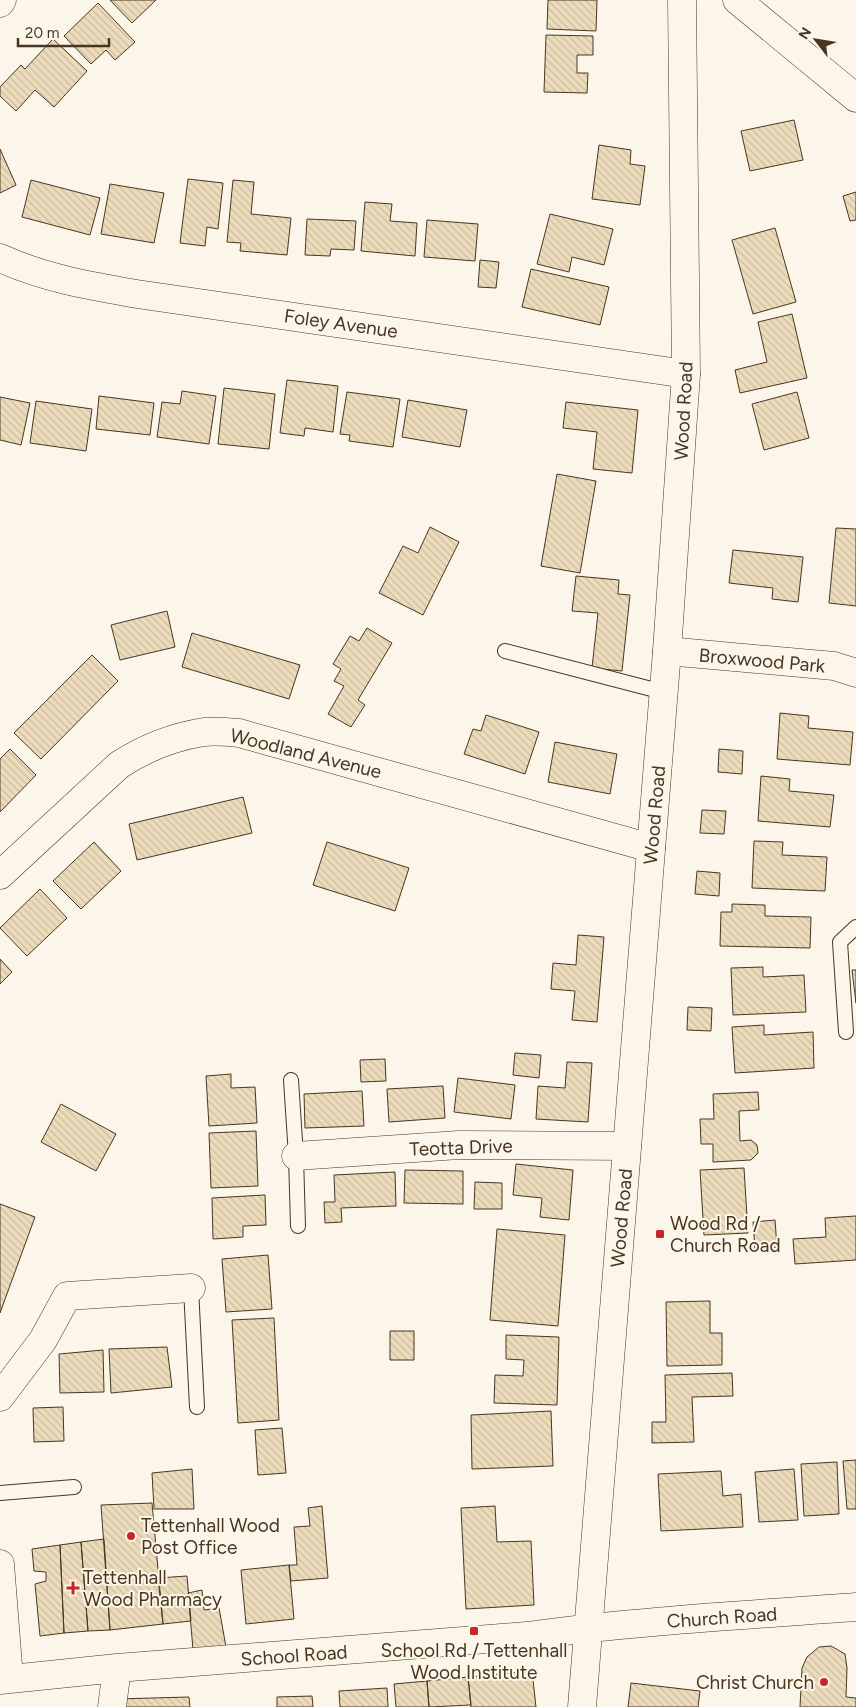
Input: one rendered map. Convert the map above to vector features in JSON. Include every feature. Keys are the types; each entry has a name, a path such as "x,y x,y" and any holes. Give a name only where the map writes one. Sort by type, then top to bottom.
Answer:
{"street":[{"name":"Wood Road","path":"582,1707 667,651 686,374 682,0"},
{"path":"737,0 856,98"},
{"name":"Foley Avenue","path":"0,258 22,268 81,285 686,374"},
{"name":"Broxwood Park","path":"667,651 834,666 856,673"},
{"name":"Woodland Avenue","path":"0,875 119,765 140,751 174,739 205,732 248,735 651,848"},
{"name":"Teotta Drive","path":"296,1156 459,1144 627,1146"},
{"path":"0,1397 43,1340 67,1296 191,1288"},
{"path":"0,1564 5,1679"},
{"name":"Church Road","path":"588,1628 856,1607"},
{"name":"School Road","path":"5,1679 117,1668 526,1636 588,1628"},
{"path":"112,1707 117,1668"}],"lane":[{"path":"504,651 663,692"},
{"path":"846,1032 840,942 856,927"},
{"path":"291,1080 298,1226"},
{"path":"191,1288 197,1407"},
{"path":"0,1493 74,1487"}],"building":[{"path":"110,0 156,0 132,23"},
{"path":"548,0 597,0 596,31 547,29"},
{"path":"98,3 135,42 115,60 106,50 91,64 64,36"},
{"path":"546,35 593,36 593,55 577,55 577,73 588,73 587,93 544,92"},
{"path":"53,39 87,71 54,107 35,90 16,111 0,96 0,87 21,65 25,69"},
{"path":"794,120 803,160 750,171 741,131"},
{"path":"599,145 631,150 630,164 645,166 640,205 592,199"},
{"path":"0,149 16,185 0,193"},
{"path":"188,179 223,183 218,229 207,227 205,246 180,243"},
{"path":"31,180 100,198 90,235 22,217"},
{"path":"233,180 254,182 251,214 291,218 287,255 240,251 241,243 227,242"},
{"path":"110,184 164,193 154,243 101,234"},
{"path":"856,192 856,220 850,221 843,196"},
{"path":"365,202 392,204 390,221 417,223 415,256 361,251"},
{"path":"550,214 613,229 604,265 572,257 569,272 537,264"},
{"path":"307,219 356,221 354,250 331,249 330,256 305,255"},
{"path":"427,220 478,224 475,261 424,257"},
{"path":"775,228 796,302 753,314 732,240"},
{"path":"480,260 499,262 496,288 478,287"},
{"path":"531,269 609,287 600,325 522,307"},
{"path":"792,314 807,378 740,393 735,370 767,362 758,322"},
{"path":"287,380 338,386 333,432 305,428 304,436 280,433"},
{"path":"224,388 275,394 269,449 218,444"},
{"path":"182,391 216,396 209,444 157,437 162,402 180,404"},
{"path":"347,392 400,399 393,447 349,441 350,435 340,434"},
{"path":"797,392 809,438 764,450 752,404"},
{"path":"99,396 154,403 150,435 96,429"},
{"path":"0,397 30,403 21,445 0,440"},
{"path":"408,400 467,410 460,447 402,437"},
{"path":"36,401 92,409 86,451 30,443"},
{"path":"566,402 638,410 632,473 593,469 597,432 563,428"},
{"path":"557,474 596,481 580,573 541,566"},
{"path":"430,527 459,542 423,615 379,593 403,546 418,553"},
{"path":"836,528 856,529 856,606 829,603"},
{"path":"733,550 803,557 798,602 772,599 773,588 729,583"},
{"path":"576,576 619,580 618,594 630,595 622,671 592,668 598,613 572,611"},
{"path":"167,611 175,647 120,660 111,625"},
{"path":"367,628 392,643 358,700 365,705 351,727 328,714 344,686 334,681 341,669 333,664 350,636 359,641"},
{"path":"192,633 300,665 289,699 182,667"},
{"path":"92,655 118,681 41,759 14,733"},
{"path":"780,713 809,716 808,728 853,732 850,765 777,759"},
{"path":"486,715 539,732 525,774 464,754 473,729 481,731"},
{"path":"555,742 617,754 610,794 548,782"},
{"path":"10,749 36,775 0,812 0,759"},
{"path":"719,749 743,751 742,774 718,772"},
{"path":"761,776 790,779 789,791 834,795 830,827 758,821"},
{"path":"243,797 252,833 137,860 129,824"},
{"path":"702,810 726,811 724,834 700,833"},
{"path":"754,841 783,842 782,855 827,857 825,891 752,888"},
{"path":"94,842 121,871 81,909 53,881"},
{"path":"327,842 409,868 395,911 313,885"},
{"path":"697,871 720,873 719,896 695,894"},
{"path":"40,889 67,918 27,956 0,928"},
{"path":"732,904 765,905 765,916 811,917 810,948 720,946 721,912 732,912"},
{"path":"578,935 604,937 597,1022 572,1020 575,991 551,989 553,963 576,965"},
{"path":"0,959 12,972 0,984"},
{"path":"763,967 763,977 804,975 806,1012 733,1015 731,968"},
{"path":"852,970 856,970 856,1003"},
{"path":"688,1007 712,1008 711,1031 687,1030"},
{"path":"764,1025 764,1035 813,1032 814,1068 735,1073 732,1027"},
{"path":"515,1053 541,1055 539,1078 513,1075"},
{"path":"385,1059 386,1081 361,1082 360,1060"},
{"path":"567,1062 592,1063 588,1122 536,1119 538,1086 565,1088"},
{"path":"231,1074 231,1088 255,1087 257,1123 209,1126 206,1076"},
{"path":"458,1078 515,1085 511,1119 454,1112"},
{"path":"443,1086 445,1118 389,1122 387,1089"},
{"path":"362,1091 364,1126 305,1128 304,1094"},
{"path":"758,1092 759,1110 739,1111 740,1141 751,1140 757,1145 758,1153 751,1160 713,1162 713,1144 701,1144 700,1119 714,1119 713,1094"},
{"path":"61,1104 116,1134 96,1171 41,1142"},
{"path":"256,1131 258,1186 211,1188 209,1133"},
{"path":"516,1164 573,1170 569,1220 540,1217 542,1198 513,1195"},
{"path":"744,1168 748,1233 704,1235 700,1170"},
{"path":"405,1170 463,1171 463,1204 404,1203"},
{"path":"395,1172 396,1206 341,1208 342,1222 325,1223 324,1202 335,1202 334,1175"},
{"path":"475,1182 502,1183 502,1209 474,1209"},
{"path":"265,1195 266,1225 243,1226 243,1237 213,1239 212,1198"},
{"path":"0,1204 35,1217 0,1313"},
{"path":"856,1216 856,1260 795,1264 793,1239 826,1237 825,1218"},
{"path":"775,1220 777,1247 755,1249 753,1222"},
{"path":"497,1229 565,1235 558,1326 490,1320"},
{"path":"268,1255 272,1309 226,1312 222,1259"},
{"path":"710,1301 710,1333 722,1333 722,1365 667,1366 666,1302"},
{"path":"274,1318 279,1420 238,1423 232,1320"},
{"path":"390,1331 414,1331 414,1360 390,1360"},
{"path":"506,1335 559,1337 557,1405 494,1403 495,1375 523,1376 524,1360 506,1359"},
{"path":"167,1347 172,1387 111,1393 109,1349"},
{"path":"103,1350 104,1392 60,1393 59,1354"},
{"path":"732,1373 733,1396 692,1397 694,1442 652,1443 652,1422 666,1422 665,1375"},
{"path":"63,1407 64,1441 34,1442 33,1408"},
{"path":"551,1411 553,1466 472,1469 471,1415"},
{"path":"282,1428 286,1473 258,1475 255,1430"},
{"path":"856,1460 856,1509 847,1509 843,1461"},
{"path":"837,1462 839,1514 804,1516 801,1464"},
{"path":"192,1469 194,1509 154,1509 152,1473"},
{"path":"794,1469 798,1520 759,1522 755,1472"},
{"path":"721,1471 723,1496 741,1494 743,1527 661,1531 658,1474"},
{"path":"152,1503 163,1624 110,1630 101,1505"},
{"path":"322,1506 328,1578 291,1581 289,1565 297,1565 294,1527 310,1526 308,1508"},
{"path":"495,1506 497,1542 531,1541 534,1605 466,1609 461,1508"},
{"path":"104,1539 110,1630 88,1631 81,1542"},
{"name":"Tettenhall Wood Pharmacy","path":"81,1542 88,1631 64,1633 60,1545"},
{"path":"60,1545 64,1633 40,1636 35,1584 46,1581 46,1572 34,1571 32,1549"},
{"path":"289,1565 294,1619 246,1624 241,1570"},
{"path":"187,1576 191,1621 163,1624 158,1578"},
{"path":"202,1590 204,1610 219,1608 226,1647 193,1649 188,1593"},
{"name":"Christ Church","path":"831,1646 845,1654 847,1668 846,1697 856,1698 856,1707 800,1707 802,1668 807,1657 819,1647"},
{"path":"532,1671 536,1707 471,1707 468,1677"},
{"path":"468,1677 471,1705 429,1707 427,1681"},
{"path":"427,1681 429,1707 396,1707 394,1684"},
{"path":"631,1683 700,1691 698,1707 628,1707"},
{"path":"387,1688 388,1707 340,1707 339,1691"},
{"path":"312,1696 313,1707 277,1707 277,1697"},
{"path":"189,1697 190,1707 117,1707 116,1699"}],"place":[{"name":"Wood Rd / Church Road","path":"660,1234"},
{"name":"Tettenhall Wood Post Office","path":"131,1536"},
{"name":"Tettenhall Wood Pharmacy","path":"73,1588"},
{"name":"School Rd / Tettenhall Wood Institute","path":"474,1631"},
{"name":"Christ Church","path":"824,1682"}]}
